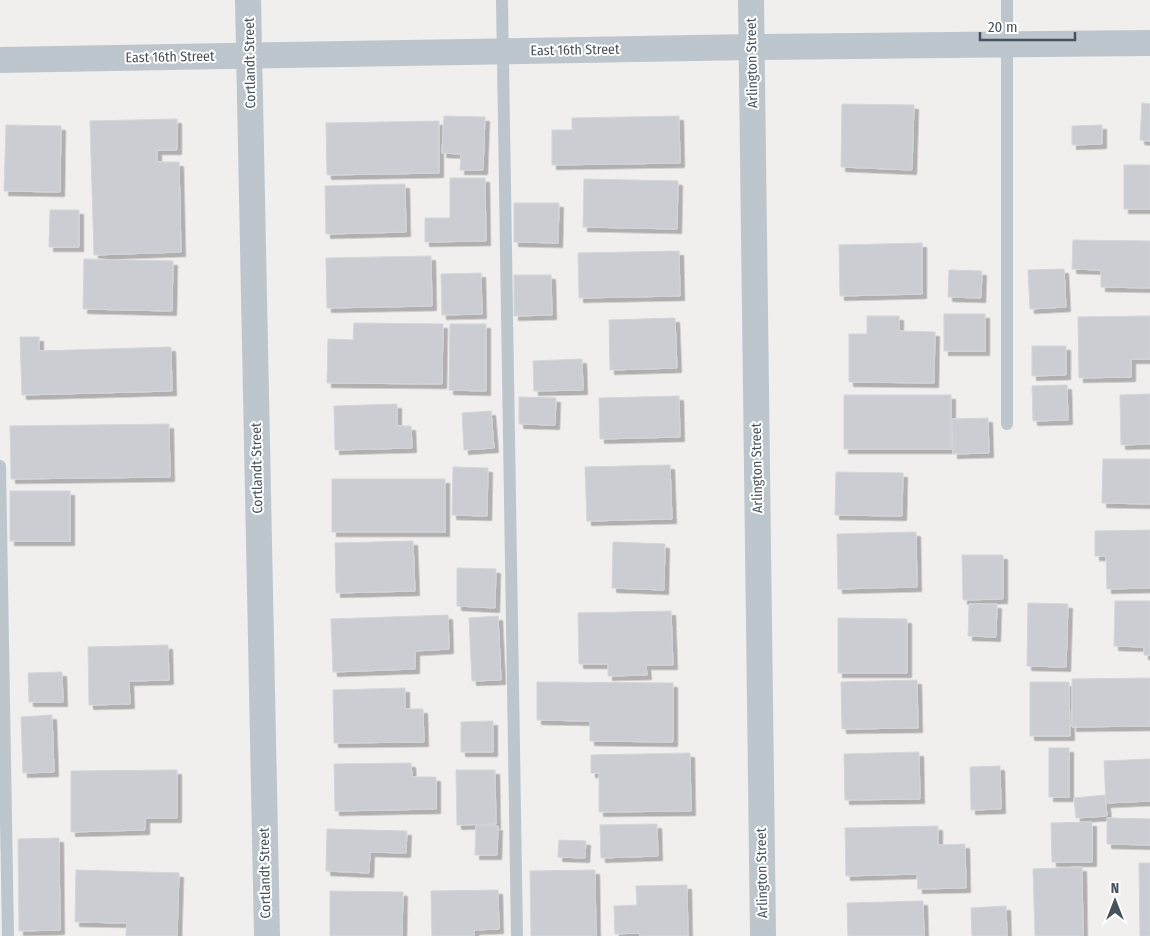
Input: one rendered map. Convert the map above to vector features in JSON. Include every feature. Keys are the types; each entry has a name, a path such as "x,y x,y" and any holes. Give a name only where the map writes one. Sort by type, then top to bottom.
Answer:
{"street":[{"name":"Cortlandt Street","path":"248,0 267,936"},
{"name":"Arlington Street","path":"751,0 763,936"},
{"name":"East 16th Street","path":"0,60 752,47 1150,43"}],"lane":[{"path":"502,0 517,936"},
{"path":"1007,0 1007,424"},
{"path":"0,466 8,936"}],"building":[{"path":"1142,103 1150,104 1150,141 1140,140"},
{"path":"842,104 914,105 912,170 841,167"},
{"path":"444,116 485,117 483,170 460,170 461,154 442,153"},
{"path":"679,116 680,163 552,165 552,130 572,130 572,118"},
{"path":"177,119 177,150 157,150 157,162 179,162 181,252 94,255 90,121"},
{"path":"439,121 439,173 327,175 326,123"},
{"path":"6,125 61,126 60,192 4,191"},
{"path":"1102,125 1102,144 1072,145 1072,126"},
{"path":"1124,165 1150,165 1150,209 1124,209"},
{"path":"450,178 485,178 486,241 425,242 425,218 450,218"},
{"path":"584,179 678,181 677,229 583,227"},
{"path":"405,184 406,232 326,234 325,186"},
{"path":"514,203 559,203 558,243 514,242"},
{"path":"50,210 79,210 79,247 49,247"},
{"path":"1073,240 1150,241 1150,288 1101,287 1101,270 1072,269"},
{"path":"922,243 922,294 840,296 839,245"},
{"path":"679,251 680,296 579,298 578,253"},
{"path":"431,256 432,306 327,308 326,258"},
{"path":"84,259 173,261 172,311 83,309"},
{"path":"1064,269 1066,307 1030,309 1028,270"},
{"path":"949,270 982,271 981,298 948,297"},
{"path":"481,273 482,314 442,315 441,274"},
{"path":"514,275 551,275 552,315 514,316"},
{"path":"944,314 985,314 985,351 944,351"},
{"path":"867,316 899,316 899,331 935,332 934,383 849,382 849,334 867,334"},
{"path":"1150,316 1150,359 1131,359 1131,377 1079,378 1078,317"},
{"path":"675,318 677,368 610,370 609,320"},
{"path":"354,323 443,324 442,384 327,383 328,339 353,340"},
{"path":"450,324 486,324 486,391 449,390"},
{"path":"20,337 39,337 39,351 171,347 172,391 22,395"},
{"path":"1032,346 1066,346 1066,375 1032,376"},
{"path":"582,359 583,390 534,391 533,361"},
{"path":"1067,385 1068,420 1033,421 1032,386"},
{"path":"1150,394 1150,444 1121,445 1120,395"},
{"path":"844,395 951,395 951,449 844,449"},
{"path":"679,396 680,437 600,439 599,398"},
{"path":"519,397 556,398 555,425 519,424"},
{"path":"397,404 397,426 411,426 412,448 335,450 334,406"},
{"path":"491,411 494,448 464,450 462,413"},
{"path":"988,418 989,453 953,454 952,419"},
{"path":"169,424 170,477 11,479 10,426"},
{"path":"1103,459 1150,459 1150,504 1102,503"},
{"path":"670,465 672,519 587,521 585,467"},
{"path":"453,467 488,468 487,516 452,515"},
{"path":"836,472 903,473 902,516 835,515"},
{"path":"332,479 445,479 445,532 332,532"},
{"path":"10,491 70,491 70,541 10,541"},
{"path":"1150,530 1150,588 1107,589 1106,556 1095,556 1095,531"},
{"path":"916,532 917,587 838,589 837,534"},
{"path":"413,541 415,591 336,593 335,543"},
{"path":"613,542 665,544 664,590 612,588"},
{"path":"962,555 1003,555 1003,599 963,600"},
{"path":"457,568 496,569 495,608 457,606"},
{"path":"1115,601 1150,601 1150,655 1144,655 1144,647 1114,646"},
{"path":"1028,603 1068,604 1066,667 1027,666"},
{"path":"969,604 997,604 996,637 968,636"},
{"path":"671,611 673,665 646,665 647,675 608,676 608,664 579,664 578,613"},
{"path":"448,615 449,649 415,651 415,669 333,672 331,619"},
{"path":"498,616 501,680 472,681 469,618"},
{"path":"838,618 907,619 907,673 838,673"},
{"path":"168,645 169,680 129,681 130,704 89,705 88,647"},
{"path":"62,672 63,702 29,702 28,673"},
{"path":"1150,678 1150,726 1072,727 1072,679"},
{"path":"917,680 918,728 842,729 841,682"},
{"path":"537,682 673,683 673,742 590,741 590,721 537,720"},
{"path":"1030,682 1069,682 1070,736 1030,736"},
{"path":"405,688 405,709 423,709 424,742 334,743 333,690"},
{"path":"52,715 54,772 23,773 21,717"},
{"path":"493,721 493,752 461,752 461,722"},
{"path":"1049,748 1069,748 1069,797 1049,797"},
{"path":"919,752 920,799 845,800 844,754"},
{"path":"690,753 691,811 599,812 599,773 591,773 591,755"},
{"path":"1150,759 1150,801 1106,803 1104,761"},
{"path":"411,763 412,777 436,777 436,809 335,811 334,764"},
{"path":"1000,766 1001,809 971,810 970,767"},
{"path":"177,770 177,818 145,818 145,830 71,832 71,771"},
{"path":"456,770 495,770 496,824 457,825"},
{"path":"1105,795 1107,816 1076,818 1074,798"},
{"path":"1107,818 1150,819 1150,845 1107,844"},
{"path":"1092,822 1092,862 1052,862 1051,823"},
{"path":"657,824 658,856 601,858 600,825"},
{"path":"476,825 498,826 497,855 475,855"},
{"path":"938,826 938,845 965,844 966,888 918,889 917,874 846,876 845,828"},
{"path":"327,829 407,831 406,853 370,852 369,873 326,871"},
{"path":"59,838 60,930 19,931 18,839"},
{"path":"559,840 586,841 585,858 558,857"},
{"path":"1139,863 1150,863 1150,936 1140,936"},
{"path":"1082,867 1083,936 1035,936 1033,869"},
{"path":"76,870 179,873 177,936 126,936 127,923 75,922"},
{"path":"595,870 596,936 531,936 530,871"},
{"path":"687,885 688,936 640,936 640,933 615,934 614,906 637,905 636,886"},
{"path":"498,890 499,929 474,930 474,936 432,936 431,891"},
{"path":"330,891 403,892 402,936 330,936"},
{"path":"923,901 924,936 848,936 847,903"},
{"path":"1006,906 1007,936 972,936 971,908"}]}
